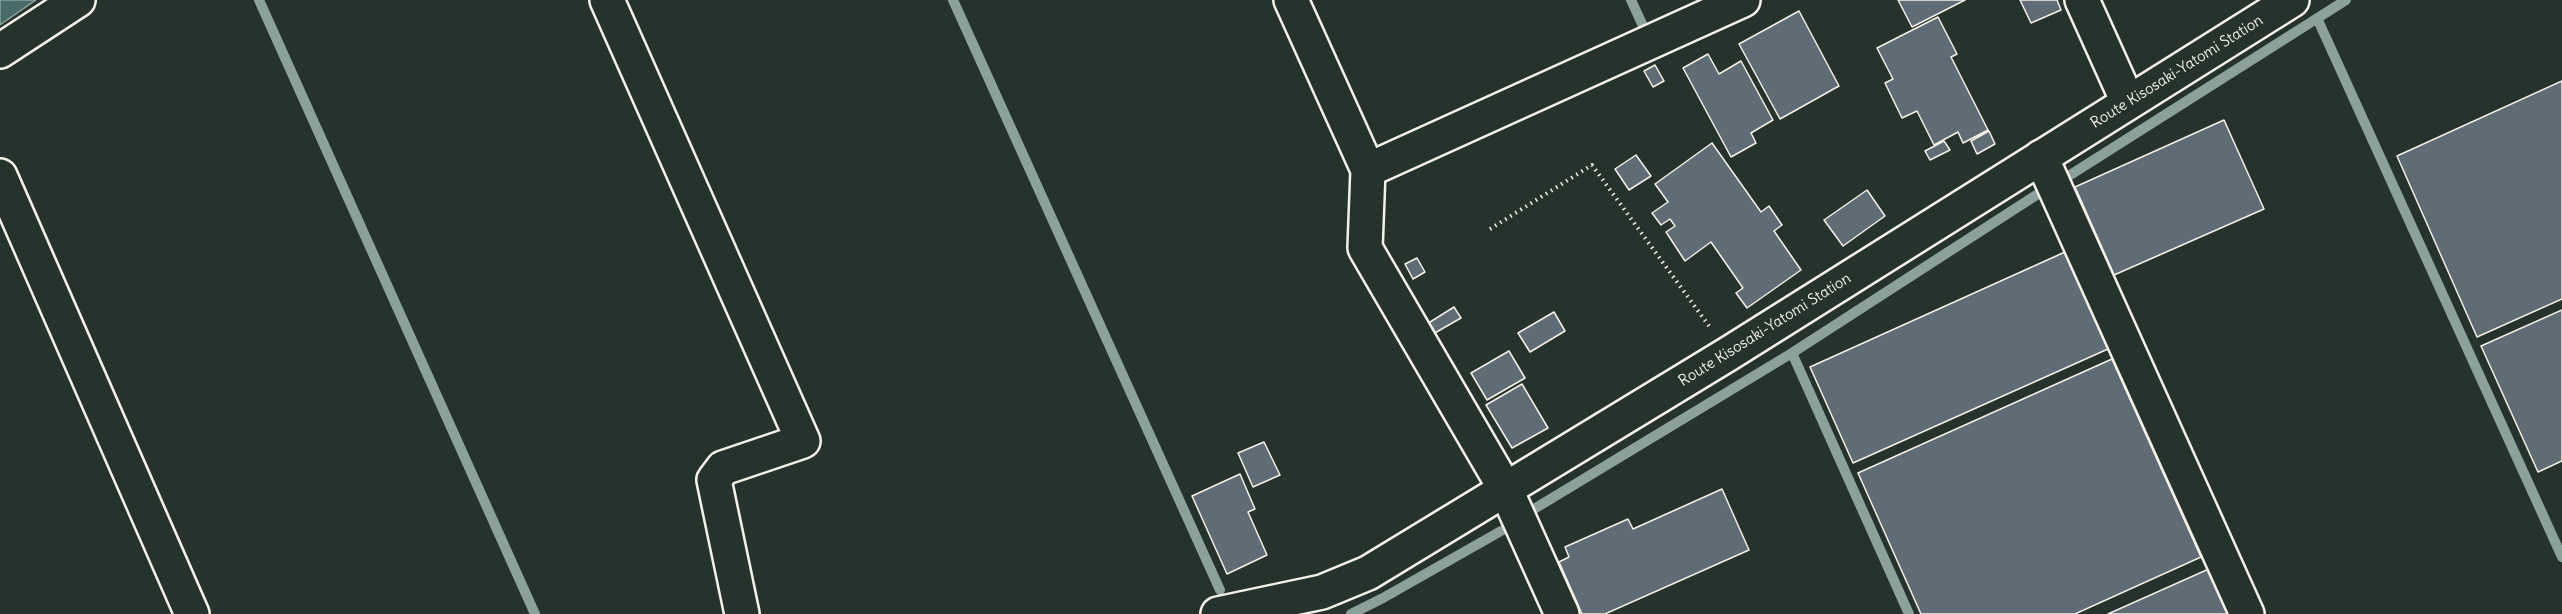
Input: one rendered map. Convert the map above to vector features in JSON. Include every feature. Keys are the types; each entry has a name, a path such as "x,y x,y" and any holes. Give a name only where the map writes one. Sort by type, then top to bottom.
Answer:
{"street":[{"path":"0,51 78,0"},
{"path":"607,0 803,441 723,468 714,480 742,614"},
{"path":"1291,0 1368,170 1365,248 1506,490 1562,614"},
{"path":"1368,170 1743,0"},
{"path":"2082,0 2128,102"},
{"name":"Route Kisosaki-Yatomi Station","path":"1218,614 1322,592 1359,577 1728,354 2292,0"},
{"path":"2041,157 2247,614"},
{"path":"0,176 192,614"}],"path":[{"path":"1490,229 1592,165 1663,260 1728,354"}],"water":[{"path":"0,0 36,0 0,25"}],"building":[{"path":"1898,0 1965,0 1912,27"},
{"path":"2020,0 2057,0 2061,10 2031,23"},
{"path":"1799,11 1839,86 1780,119 1739,44"},
{"path":"1938,17 1957,54 1951,57 1988,130 1963,143 1958,132 1934,145 1917,111 1902,118 1885,83 1893,79 1877,48"},
{"path":"1708,54 1719,74 1741,61 1773,120 1751,133 1756,143 1731,157 1683,68"},
{"path":"1655,65 1664,81 1653,87 1644,71"},
{"path":"2562,81 2562,299 2477,337 2397,156"},
{"path":"2224,120 2264,209 2114,275 2075,187"},
{"path":"1989,131 1995,144 1977,154 1971,141"},
{"path":"1944,141 1950,150 1930,160 1925,151"},
{"path":"1712,143 1761,212 1769,206 1782,225 1774,231 1801,270 1747,308 1736,293 1743,288 1711,242 1685,261 1666,232 1675,226 1670,219 1661,225 1652,213 1668,202 1655,184"},
{"path":"1636,155 1651,176 1629,190 1615,169"},
{"path":"1867,190 1885,216 1843,246 1824,220"},
{"path":"2065,252 2108,349 1853,463 1810,367"},
{"path":"1417,258 1425,272 1413,279 1405,264"},
{"path":"1454,307 1461,318 1433,334 1427,324"},
{"path":"2562,310 2562,461 2538,472 2481,346"},
{"path":"1554,312 1565,331 1530,352 1518,333"},
{"path":"1509,351 1525,378 1487,400 1471,373"},
{"path":"2112,359 2201,557 2075,614 1921,614 1858,473"},
{"path":"1522,384 1548,428 1512,448 1486,405"},
{"path":"1264,442 1280,475 1253,487 1238,453"},
{"path":"1240,474 1255,509 1248,512 1267,555 1227,574 1192,496"},
{"path":"1722,489 1749,550 1605,614 1582,614 1559,562 1569,557 1565,547 1628,519 1633,529"},
{"path":"2211,568 2231,614 2108,614"}],"waterway":[{"path":"259,0 535,614"},
{"path":"953,0 1220,590"},
{"path":"1631,0 1643,26"},
{"path":"2067,177 2346,0"},
{"path":"2317,18 2562,557"},
{"path":"1534,509 1792,353 2041,192"},
{"path":"1792,353 1909,614"},
{"path":"1351,614 1501,531"}]}
